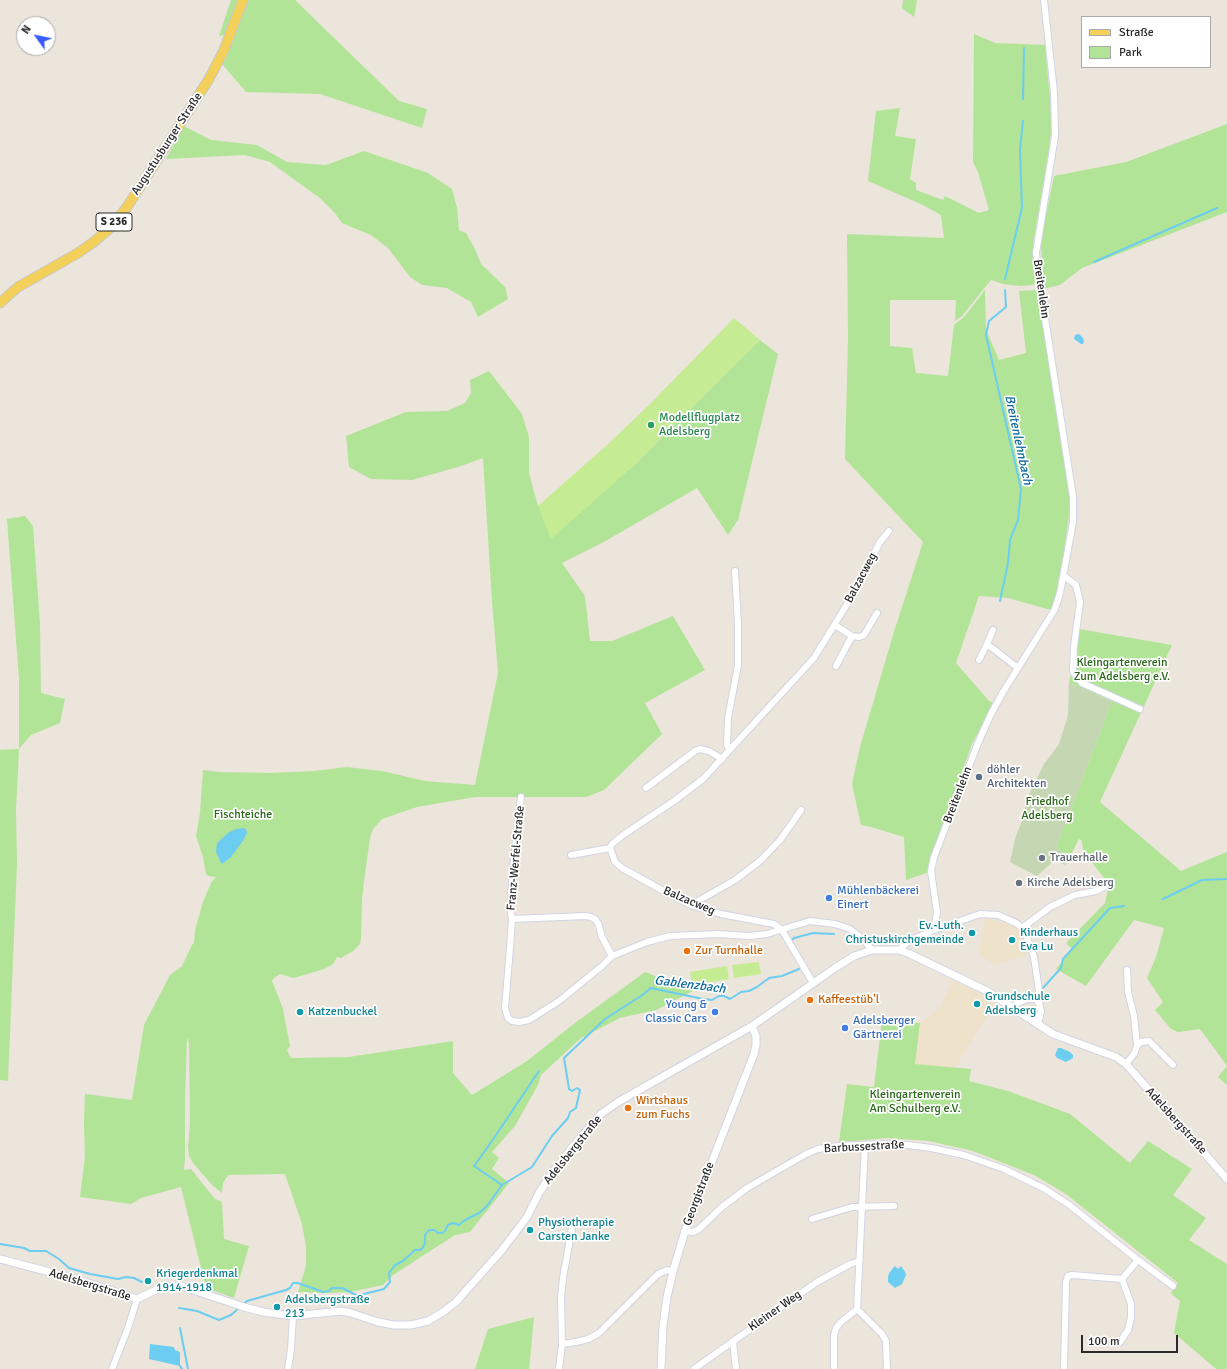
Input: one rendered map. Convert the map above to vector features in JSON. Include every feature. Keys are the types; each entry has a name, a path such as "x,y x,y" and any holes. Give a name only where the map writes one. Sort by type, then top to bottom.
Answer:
{"main road":[{"name":"Augustusburger Straße","path":"0,303 18,287 78,253 95,241 109,229 127,207 208,79 224,50 243,0"}],"street":[{"name":"Breitenlehn","path":"934,930 937,912 931,871 934,857 983,729 997,701 1055,609 1064,576 1073,522 1072,497 1036,253 1055,136 1054,92 1044,0"},
{"name":"Balzacweg","path":"782,930 770,922 740,919 721,914 691,904 669,894 622,868 615,862 610,848 612,844 623,835 690,790 703,779 814,658 835,625 880,542 889,531"},
{"path":"729,750 727,744 728,718 738,665 738,624 735,571"},
{"path":"1064,576 1076,586 1080,602 1074,646 1073,672 1082,683 1140,709"},
{"path":"835,625 852,636 859,637 864,635 877,613"},
{"path":"979,660 993,630"},
{"path":"836,666 852,636"},
{"path":"987,644 1018,668"},
{"path":"646,788 695,751 700,749 709,751 722,759"},
{"name":"Franz-Werfel-Straße","path":"521,797 510,909 512,919 505,1008 508,1018 514,1022 529,1020 548,1009 602,966 612,956 647,942 670,936 719,934 749,936 782,930"},
{"path":"691,904 735,880 754,866 780,839 802,810"},
{"path":"571,855 610,848"},
{"path":"1022,928 1050,907 1075,895 1096,891 1110,883"},
{"path":"899,950 909,940 974,915 985,913 1007,918 1022,928 1034,957 1041,1011 1038,1024"},
{"name":"Franz-Werfel-Straße","path":"512,919 591,917 598,923 602,937 612,956"},
{"path":"812,983 782,930 810,921 835,924 854,932 864,940 872,950"},
{"name":"Adelsbergstraße","path":"0,1259 76,1280 136,1299 156,1290 167,1287 181,1286 263,1312 293,1316 341,1311 394,1325 411,1325 428,1321 456,1302 502,1250 527,1217 539,1193 551,1174 601,1114 631,1095 752,1026 812,983 854,956 872,950 899,950 910,954 987,991 1053,1034 1116,1057 1126,1064 1227,1179"},
{"path":"1126,1064 1134,1054 1137,1046 1134,1016 1128,992 1127,970"},
{"path":"1012,1007 1027,999 1035,999 1039,1002"},
{"name":"Georgistraße","path":"661,1369 663,1326 673,1271 685,1231 754,1054 756,1036 752,1026"},
{"path":"1137,1046 1141,1042 1149,1041 1173,1065"},
{"path":"834,1369 834,1335 836,1328 857,1309 865,1145"},
{"name":"Barbussestraße","path":"685,1231 693,1232 699,1229 722,1207 747,1188 806,1154 818,1149 838,1146 908,1145 964,1154 1004,1169 1043,1188 1068,1204 1173,1286"},
{"path":"812,1219 852,1207 894,1206"},
{"path":"559,1369 562,1344 561,1298 572,1228"},
{"path":"1122,1279 1138,1260"},
{"name":"Kleiner Weg","path":"694,1369 817,1282 850,1264 860,1261"},
{"path":"562,1344 588,1339 599,1332 658,1274 667,1270 673,1271"},
{"path":"1064,1369 1066,1282 1068,1276 1072,1275 1122,1279"},
{"path":"1120,1342 1128,1330 1131,1318 1131,1304 1122,1279"},
{"path":"112,1369 128,1328 136,1299"},
{"path":"857,1309 882,1334 886,1341 887,1369"},
{"path":"288,1369 293,1316"},
{"path":"733,1341 736,1369"}],"shaded area":[{"path":"984,919 991,919 1014,926 1024,942 1028,954 996,965 979,956"},
{"path":"953,979 996,1002 955,1068 915,1064 920,1023 940,1007"}],"green space":[{"path":"231,0 239,0 226,35 219,36"},
{"path":"248,0 295,0 399,101 427,109 422,128 320,94 246,92 222,64"},
{"path":"903,0 917,0 914,17 902,8"},
{"path":"974,34 995,43 1045,45 1052,120 1049,152 1033,244 1036,281 1033,285 1021,286 1003,284 991,280 962,316 955,321 956,300 890,300 890,346 912,348 916,373 948,376 954,325 964,317 985,290 986,330 999,360 1026,353 1019,291 1038,290 1071,501 1060,579 1051,610 1008,598 979,596 956,663 989,701 994,703 972,744 932,856 929,872 906,880 904,837 861,825 852,784 860,747 893,635 923,542 845,459 848,339 847,234 944,238 941,215 923,205 868,181 876,111 900,108 895,136 916,139 910,179 916,183 916,190 943,200 945,196 979,213 989,210 978,172 973,162"},
{"path":"1227,124 1227,212 1082,268 1060,285 1043,289 1041,241 1054,176 1126,162"},
{"path":"184,126 211,140 257,145 287,162 326,165 364,151 428,173 452,189 457,208 459,230 466,233 481,264 505,287 508,299 478,317 471,302 447,288 422,285 410,277 388,248 371,235 342,223 335,213 321,199 270,162 245,155 166,159"},
{"name":"Modellflugplatz Adelsberg","path":"734,318 760,340 630,469 551,539 538,506 607,445 649,405"},
{"name":"Fischteiche","path":"760,340 778,354 738,520 728,535 697,488 602,543 562,563 585,596 590,641 612,641 673,616 705,670 645,703 662,734 604,790 586,797 475,797 417,807 382,819 373,829 370,838 362,899 360,944 353,951 341,958 337,957 333,964 324,969 294,978 280,974 272,981 283,1009 290,1046 287,1050 291,1058 349,1057 453,1041 453,1073 472,1095 527,1061 575,1023 645,972 693,991 656,1010 620,1018 581,1038 541,1075 538,1085 515,1126 492,1152 499,1158 492,1169 509,1183 470,1232 455,1235 393,1275 383,1285 350,1292 298,1292 306,1266 306,1247 302,1224 285,1174 228,1175 223,1183 222,1193 213,1186 193,1163 189,1156 188,1147 190,1123 189,1044 187,1037 184,1170 191,1169 215,1199 222,1202 224,1239 249,1246 234,1298 206,1288 181,1187 141,1198 131,1204 80,1197 85,1157 85,1094 132,1100 144,1025 170,975 182,966 194,943 195,930 203,902 211,883 216,877 208,876 206,874 203,857 196,836 200,813 203,770 219,772 270,773 314,771 347,767 382,771 425,781 475,785 498,673 483,458 412,480 371,479 349,467 346,436 406,412 447,411 465,403 471,393 470,380 489,371 522,414 529,437 529,473 538,506 630,469"},
{"path":"25,516 33,526 40,624 41,693 65,699 60,723 31,735 19,749 19,679 7,519"},
{"name":"Kleingartenverein Zum Adelsberg e.V.","path":"1079,629 1172,645 1100,802 1181,871 1227,852 1227,1066 1200,1029 1178,1032 1171,1029 1155,1010 1163,1002 1147,978 1156,957 1164,928 1134,920 1086,986 1056,969 1072,949 1066,943 1105,903 1108,889 1111,887 1083,851 1082,841 1079,839 1070,856 1056,848 1112,701 1069,683"},
{"name":"Friedhof Adelsberg","path":"1069,683 1112,701 1056,848 1070,856 1065,865 1055,860 1037,876 1010,862 1016,836 1025,813 1025,803 1044,764 1059,744 1068,715"},
{"path":"19,749 16,810 17,864 8,1081 0,1080 0,750"},
{"path":"759,962 761,974 734,978 732,965"},
{"path":"727,966 729,979 692,985 690,972"},
{"name":"Kleingartenverein Am Schulberg e.V.","path":"882,1020 920,1023 915,1064 971,1069 969,1081 1008,1091 1070,1114 1130,1163 1148,1141 1192,1169 1173,1195 1206,1218 1189,1240 1227,1264 1227,1369 1216,1369 1174,1333 1180,1301 1171,1293 1178,1283 1066,1194 1034,1175 973,1151 929,1141 888,1138 839,1142 847,1084 874,1087"},
{"path":"1227,1066 1227,1085 1218,1077"},
{"path":"534,1317 529,1369 475,1369 488,1329"}],"water":[{"path":"1079,334 1083,338 1083,344 1074,339 1075,335"},
{"path":"236,829 246,829 247,833 242,842 231,857 222,864 216,852 217,843 228,833"},
{"path":"1058,1048 1070,1052 1073,1055 1073,1058 1066,1062 1057,1058 1055,1055"},
{"path":"895,1266 898,1269 901,1266 906,1275 902,1284 895,1288 888,1282 888,1277 889,1273"},
{"path":"150,1344 174,1347 175,1350 180,1352 180,1366 149,1359"}],"waterway":[{"path":"1023,99 1024,48"},
{"name":"Breitenlehnbach","path":"1005,279 1022,208 1020,149 1023,121"},
{"path":"1094,262 1217,208"},
{"name":"Breitenlehnbach","path":"1000,601 1008,563 1010,540 1018,520 1021,489 986,335 989,321 1006,307 1005,290"},
{"path":"1163,899 1202,880 1227,879"},
{"path":"1042,989 1061,968 1063,959 1110,908 1124,906"},
{"name":"Breitenlehnbach","path":"791,941 794,938 813,933 834,934"},
{"name":"Gablenzbach","path":"242,1305 247,1301 286,1290 290,1288 293,1283 298,1283 323,1292 329,1291 332,1288 342,1288 356,1295 384,1289 390,1282 389,1273 395,1265 403,1261 415,1250 422,1249 425,1243 425,1235 429,1230 442,1233 448,1225 453,1223 459,1225 465,1220 479,1213 487,1206 502,1185 532,1167 552,1136 568,1118 570,1112 576,1108 580,1090 577,1088 572,1091 569,1089 564,1058 605,1019 651,988 703,999 712,1000 719,996 724,996 730,999 741,992 749,991 757,987 769,978 782,976 799,969"},
{"path":"502,1185 474,1166 539,1071"},
{"name":"Gablenzbach","path":"0,1244 24,1248 30,1251 46,1251 59,1259 69,1268 90,1274 118,1279 126,1277 134,1278 142,1282"},
{"name":"Gablenzbach","path":"179,1308 197,1311 219,1320 231,1315 239,1308"},
{"path":"180,1328 188,1369"}],"place":[{"name":"Modellflugplatz Adelsberg","path":"651,425"},
{"name":"döhler Architekten","path":"979,777"},
{"name":"Trauerhalle","path":"1042,858"},
{"name":"Kirche Adelsberg","path":"1019,883"},
{"name":"Mühlenbäckerei Einert","path":"829,898"},
{"name":"Ev.-Luth. Christuskirchgemeinde","path":"972,933"},
{"name":"Kinderhaus Eva Lu","path":"1012,940"},
{"name":"Zur Turnhalle","path":"687,951"},
{"name":"Kaffeestüb'l","path":"810,1000"},
{"name":"Grundschule Adelsberg","path":"977,1004"},
{"name":"Katzenbuckel","path":"300,1012"},
{"name":"Young & Classic Cars","path":"715,1012"},
{"name":"Adelsberger Gärtnerei","path":"845,1028"},
{"name":"Wirtshaus zum Fuchs","path":"628,1108"},
{"name":"Physiotherapie Carsten Janke","path":"530,1230"},
{"name":"Kriegerdenkmal 1914-1918","path":"148,1281"},
{"name":"Adelsbergstraße 213","path":"277,1307"}]}
